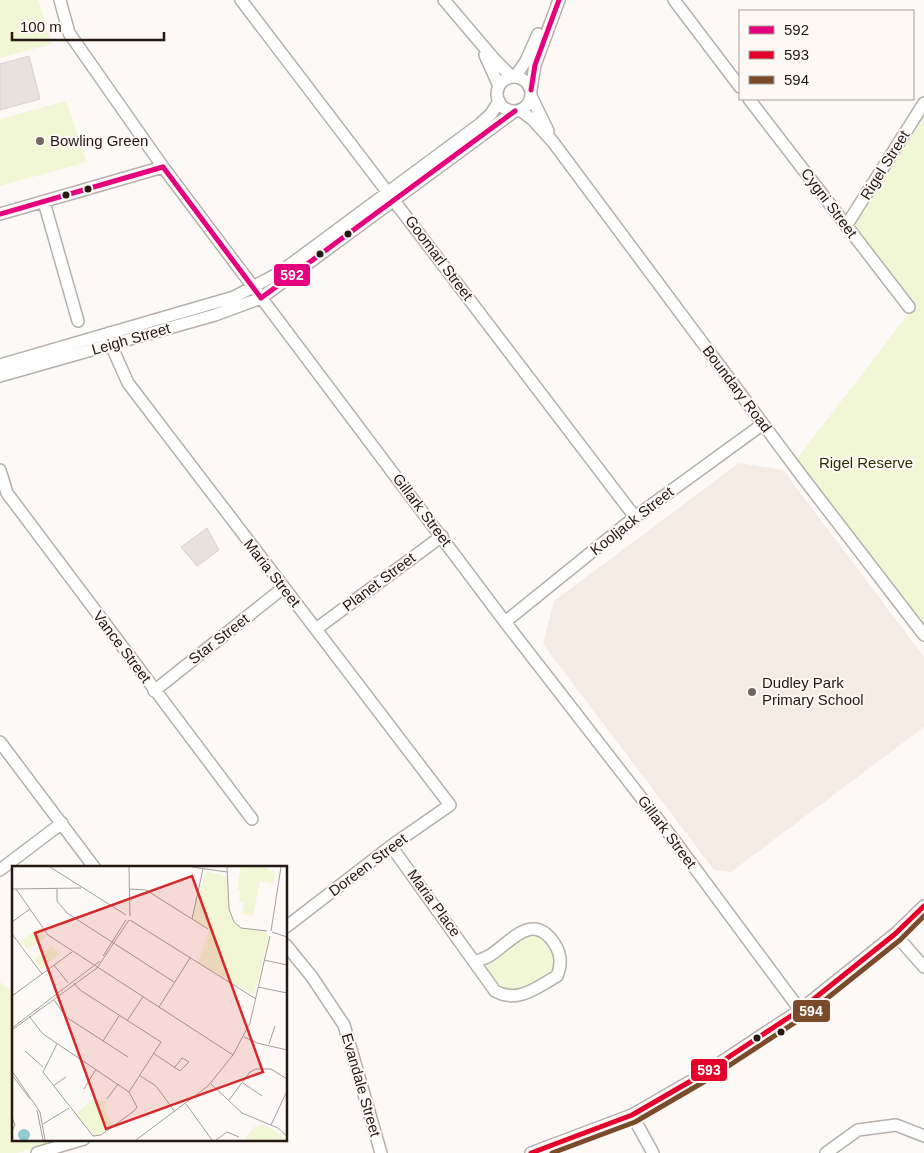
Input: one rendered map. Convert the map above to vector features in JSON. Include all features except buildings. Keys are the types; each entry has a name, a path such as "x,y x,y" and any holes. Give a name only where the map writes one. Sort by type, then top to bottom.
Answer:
{"street":[{"name":"Gillark Street","path":"60,0 70,33 162,166 505,622 674,840 800,1010"},
{"name":"Goomarl Street","path":"241,0 634,517"},
{"path":"444,0 479,42 514,77 525,81 531,93"},
{"path":"499,86 502,81 514,77 535,44 551,0"},
{"path":"392,197 527,104 531,93 535,65 559,0"},
{"path":"674,0 739,86"},
{"path":"392,197 480,124 491,114 499,102 499,86 479,42"},
{"name":"Boundary Road","path":"531,93 553,142"},
{"name":"Cygni Street","path":"750,100 909,307"},
{"path":"499,102 506,108 518,110"},
{"name":"Rigel Street","path":"846,226 924,103"},
{"name":"Boundary Road","path":"518,110 533,120 553,142 763,424 924,635"},
{"path":"0,214 162,166"},
{"name":"Leigh Street","path":"0,365 215,315 258,294 392,197"},
{"path":"44,202 78,321"},
{"name":"Leigh Street","path":"0,376 110,339"},
{"name":"Maria Street","path":"110,339 128,383 450,804"},
{"name":"Kooljack Street","path":"505,622 634,517 763,424"},
{"name":"Vance Street","path":"0,470 7,494 252,819"},
{"name":"Planet Street","path":"316,629 442,536"},
{"name":"Star Street","path":"154,691 283,588"},
{"path":"0,742 93,866"},
{"name":"Doreen Street","path":"288,925 391,846 450,804"},
{"path":"0,870 62,823"},
{"name":"Maria Place","path":"391,846 475,962 496,991 507,997 514,997 534,990 557,976 561,963 558,949 550,937 530,929 521,932 490,955 475,962"},
{"path":"531,1153 632,1114 703,1074 800,1010 895,934 924,906"},
{"path":"895,934 924,967"},
{"name":"Evandale Street","path":"288,947 312,977 344,1026 381,1153"},
{"path":"632,1114 653,1153"},
{"path":"826,1153 858,1130 896,1125 924,1136"},
{"path":"37,1153 81,1140"}],"shaded area":[{"name":"Dudley Park Primary School","path":"739,463 783,470 924,657 924,727 731,872 714,870 543,644 554,601"}],"green space":[{"path":"0,0 38,0 52,44 0,58"},
{"name":"Bowling Green","path":"66,101 87,162 0,186 0,119"},
{"name":"Rigel Reserve","path":"924,112 924,625 793,464 912,309 846,226"},
{"path":"533,934 540,937 552,948 554,953 554,972 519,990 513,991 504,988 487,970 488,965 516,942"},
{"path":"0,982 12,991 12,1140 48,1140 49,1144 17,1153 0,1153"}],"transit line":[{"name":"592","path":"531,90 535,65 559,0"},
{"name":"592","path":"163,167 261,298 515,111"},
{"name":"592","path":"0,214 163,167"},
{"name":"593","path":"531,1153 632,1115 703,1074 800,1010 895,934 924,906"},
{"name":"594","path":"552,1153 635,1122 707,1080 805,1016 900,940 924,916"}],"place":[{"name":"Bowling Green","path":"40,141"},
{"name":"Dudley Park Primary School","path":"752,692"}]}
